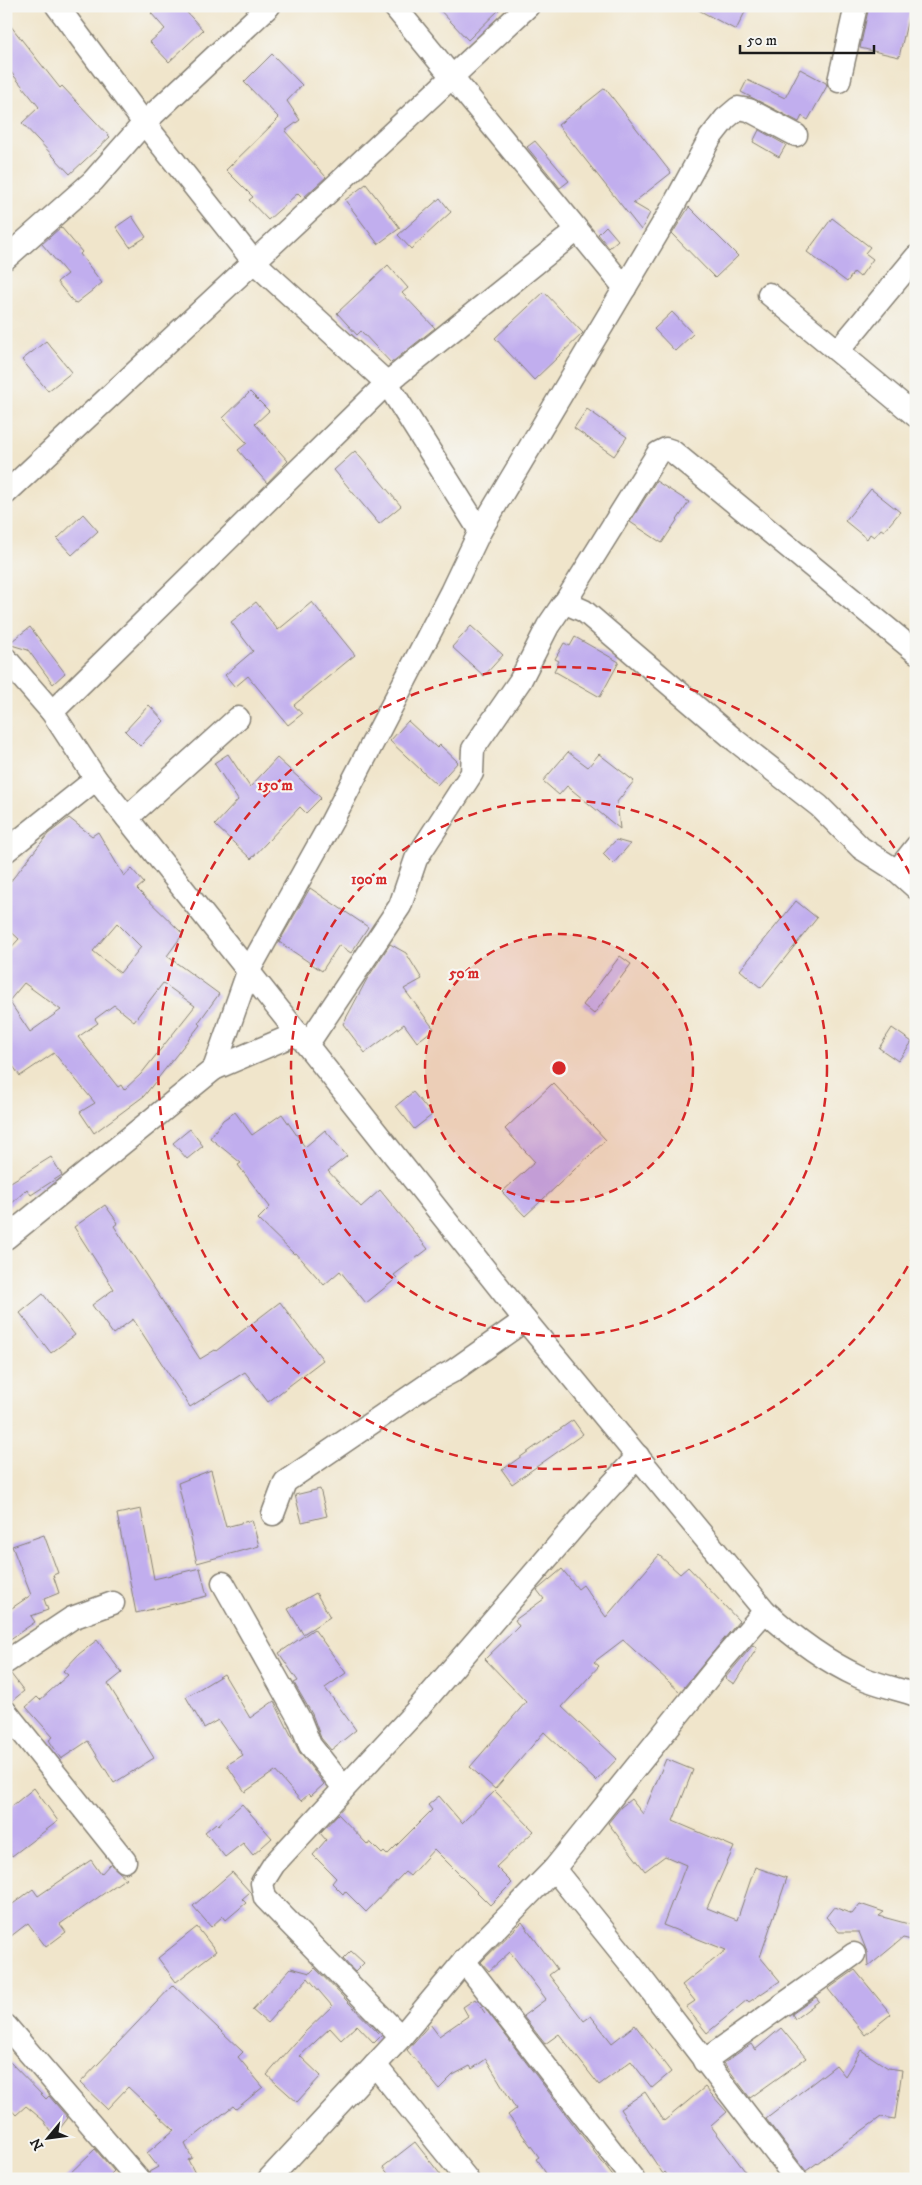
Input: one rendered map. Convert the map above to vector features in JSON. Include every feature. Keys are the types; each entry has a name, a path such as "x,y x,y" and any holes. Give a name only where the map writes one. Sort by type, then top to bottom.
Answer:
{"street":[{"path":"58,6 144,123 254,262 387,383 480,532"},
{"path":"6,258 93,181 144,123 269,6"},
{"path":"394,6 625,288"},
{"path":"6,493 528,6"},
{"path":"839,81 856,6"},
{"path":"214,1069 248,972 332,821 451,592 480,532 625,288 710,138 731,112 744,108 796,135"},
{"path":"52,712 387,383 577,230"},
{"path":"838,351 916,257"},
{"path":"769,294 916,416"},
{"path":"6,1238 214,1069 303,1039 400,906 416,860 472,773 473,749 520,681 548,626 564,604 658,453 666,449 672,451 916,652"},
{"path":"564,604 570,603 584,611 736,741 820,806 861,848 897,871 916,888"},
{"path":"6,659 52,712 96,779 525,1320 765,1611 790,1635 818,1654 861,1677 916,1695"},
{"path":"127,818 238,718"},
{"path":"6,851 96,779"},
{"path":"897,871 916,847"},
{"path":"273,1514 285,1482 412,1396 453,1371 525,1320"},
{"path":"401,2037 265,1898 262,1883 274,1864 416,1711 584,1514 638,1456"},
{"path":"223,1583 300,1720 310,1745 344,1788"},
{"path":"6,1662 72,1618 113,1603"},
{"path":"269,2179 401,2037 464,1961 554,1869 720,1663 765,1611"},
{"path":"6,1712 125,1861"},
{"path":"554,1869 629,1962 796,2179"},
{"path":"704,2061 854,1954"},
{"path":"464,1961 633,2179"},
{"path":"6,2026 138,2179"},
{"path":"375,2066 467,2179"}],"building":[{"path":"159,6 181,6 203,30 169,62 150,42 165,29 151,13"},
{"path":"436,6 503,6 468,40"},
{"path":"691,6 748,6 736,30"},
{"path":"869,6 911,6 899,57 860,48"},
{"path":"6,20 60,88 62,86 110,137 70,174 22,123 39,107 6,66"},
{"path":"272,54 302,85 287,101 300,120 285,131 326,177 303,198 298,193 268,220 249,200 253,197 226,170 279,118 244,82"},
{"path":"800,69 826,83 827,86 808,120 802,116 799,122 741,92 747,80 785,98"},
{"path":"605,88 671,173 633,203 650,213 641,230 558,125"},
{"path":"759,130 786,145 779,157 753,142"},
{"path":"535,141 569,181 560,188 527,147"},
{"path":"366,184 400,228 378,244 345,200"},
{"path":"440,198 451,212 411,249 398,235"},
{"path":"689,207 738,256 715,278 672,234"},
{"path":"132,216 146,237 130,247 116,227"},
{"path":"832,218 870,247 865,253 873,259 860,277 854,272 847,282 807,252"},
{"path":"606,226 618,240 609,248 598,234"},
{"path":"61,227 82,252 80,254 102,283 75,304 57,282 67,274 42,244"},
{"path":"388,265 408,288 402,293 435,328 391,363 361,331 357,335 337,313"},
{"path":"544,292 583,333 534,380 495,338"},
{"path":"672,312 693,334 675,351 654,329"},
{"path":"46,341 72,372 48,391 22,360"},
{"path":"250,392 269,411 255,424 288,461 267,483 238,450 247,443 223,418"},
{"path":"587,409 627,437 614,456 574,428"},
{"path":"355,451 401,506 379,524 334,470"},
{"path":"656,481 689,502 662,543 630,522"},
{"path":"871,489 900,512 884,531 881,529 874,537 870,534 867,539 845,521"},
{"path":"83,514 98,531 72,555 57,539"},
{"path":"256,602 278,630 312,602 355,655 294,705 302,714 288,725 248,676 235,687 225,675 253,651 231,622"},
{"path":"471,626 503,655 484,676 452,647"},
{"path":"30,627 65,673 53,684 28,650 8,644"},
{"path":"575,637 619,662 600,697 554,671 559,661 555,659 564,643 570,646"},
{"path":"149,705 164,721 140,746 125,731"},
{"path":"408,721 437,748 440,745 458,762 437,785 390,741"},
{"path":"568,752 588,767 599,754 634,781 617,802 620,829 567,786 559,795 543,781"},
{"path":"228,754 250,787 277,758 321,798 306,813 300,807 251,859 215,825 238,800 214,763"},
{"path":"69,818 92,836 98,832 124,876 132,869 144,883 137,889 183,934 167,956 219,994 198,1023 200,1025 144,1096 94,1133 80,1112 95,1103 54,1053 20,1076 6,1056 6,953 19,939 6,927 6,887 48,834","holes":["117,923 141,947 120,973 93,951","24,983 61,1010 30,1032 9,1001","163,983 195,1006 141,1074 124,1090 121,1085 118,1087 78,1037 98,1023 95,1019 114,1005 134,1021"]},
{"path":"616,840 630,844 613,864 603,854"},
{"path":"310,888 368,927 351,953 339,945 322,971 279,942"},
{"path":"796,901 817,918 761,988 740,970"},
{"path":"390,944 406,953 422,979 404,989 434,1029 417,1042 404,1024 365,1053 343,1024 367,979"},
{"path":"620,956 631,964 594,1014 583,1005"},
{"path":"892,1028 912,1042 898,1061 879,1048"},
{"path":"553,1083 606,1140 525,1216 502,1192 535,1162 505,1129"},
{"path":"413,1092 432,1115 414,1129 396,1106"},
{"path":"235,1112 252,1135 282,1114 305,1147 325,1130 347,1156 328,1171 361,1207 380,1190 428,1249 394,1275 397,1278 366,1303 340,1271 324,1285 296,1253 294,1254 258,1219 270,1207 238,1165 241,1163 210,1138 223,1120"},
{"path":"190,1129 203,1146 187,1159 173,1143"},
{"path":"51,1157 62,1175 31,1195 27,1189 6,1209 6,1185"},
{"path":"105,1205 118,1223 114,1226 200,1359 216,1351 280,1302 323,1360 268,1402 245,1372 190,1407 133,1319 113,1334 92,1305 114,1289 74,1227"},
{"path":"43,1294 75,1335 51,1353 20,1313"},
{"path":"573,1420 583,1434 512,1484 502,1470"},
{"path":"211,1470 226,1527 252,1520 259,1546 197,1563 178,1483"},
{"path":"320,1489 327,1516 302,1522 295,1495"},
{"path":"141,1509 154,1579 200,1568 207,1596 136,1613 117,1514"},
{"path":"44,1535 58,1573 53,1575 59,1593 44,1599 48,1610 31,1616 35,1622 6,1642 6,1612 31,1595 12,1546"},
{"path":"659,1555 680,1574 688,1567 739,1621 680,1692 623,1640 594,1662 599,1666 562,1707 617,1759 596,1781 544,1732 495,1789 470,1767 526,1702 485,1659 519,1626 515,1620 544,1599 537,1590 562,1569 578,1589 583,1585 606,1617"},
{"path":"316,1593 330,1617 303,1634 288,1609"},
{"path":"314,1629 346,1673 325,1688 356,1730 331,1750 321,1738 312,1714 294,1683 298,1681 279,1653"},
{"path":"97,1640 122,1673 108,1684 154,1758 114,1783 88,1741 61,1759 49,1740 53,1737 26,1707 37,1697 40,1700 68,1675 63,1671 79,1654"},
{"path":"753,1645 757,1648 734,1684 725,1678"},
{"path":"11,1674 24,1691 12,1701 6,1699 6,1675"},
{"path":"224,1674 250,1718 274,1701 300,1753 324,1784 311,1796 309,1794 301,1801 275,1771 245,1792 227,1765 243,1755 218,1720 204,1728 186,1697"},
{"path":"666,1759 693,1770 673,1821 734,1847 707,1908 737,1920 755,1867 787,1878 760,1957 780,1981 749,2002 747,2000 707,2033 686,2007 695,2001 682,1985 726,1950 663,1925 686,1865 665,1856 645,1871 608,1823 621,1807 631,1799 643,1814"},
{"path":"34,1788 58,1821 12,1856 6,1848 6,1811"},
{"path":"495,1791 534,1831 496,1867 512,1883 490,1905 434,1849 410,1876 405,1872 366,1912 345,1891 343,1894 332,1883 336,1878 313,1855 326,1840 320,1833 338,1814 368,1845 370,1842 382,1854 384,1852 387,1855 432,1810 428,1805 439,1796 462,1823"},
{"path":"242,1804 272,1838 253,1855 243,1843 225,1857 205,1832 216,1823 218,1825"},
{"path":"91,1860 101,1874 110,1864 126,1878 60,1924 66,1932 46,1947 28,1923 6,1940 6,1909 33,1889 38,1896"},
{"path":"232,1872 250,1892 242,1899 246,1903 226,1920 223,1916 211,1927 193,1906"},
{"path":"860,1904 884,1912 879,1916 916,1926 916,1941 903,1938 868,1967 867,1952 859,1932 839,1932 826,1917 834,1907 852,1914"},
{"path":"522,1922 557,1969 549,1975 584,2021 591,2016 612,2043 635,2025 671,2072 652,2088 631,2061 599,2085 559,2034 545,2044 523,2016 546,1999 510,1952 489,1971 481,1962"},
{"path":"197,1927 216,1951 176,1982 158,1958"},
{"path":"351,1951 364,1963 355,1972 343,1959"},
{"path":"291,1968 310,1973 315,1968 381,2036 374,2043 357,2025 341,2040 330,2028 300,2056 321,2076 297,2102 267,2075 302,2035 332,2006 308,1978 267,2023 252,2010"},
{"path":"855,1970 891,2014 865,2035 828,1989"},
{"path":"173,1985 243,2052 238,2057 263,2087 236,2109 233,2106 185,2144 192,2158 188,2160 198,2179 151,2179 149,2172 158,2167 147,2153 174,2130 128,2087 107,2109 80,2083"},
{"path":"816,1997 819,2001 795,2019 792,2014"},
{"path":"475,1999 485,2013 487,2011 615,2179 550,2179 536,2159 539,2157 508,2115 516,2109 486,2059 472,2069 470,2066 453,2075 439,2089 407,2050 430,2024 439,2036 468,2016 463,2007"},
{"path":"781,2028 806,2058 750,2098 724,2063 751,2044 755,2050"},
{"path":"861,2050 888,2068 902,2070 895,2119 881,2117 806,2171 766,2119 836,2065 845,2076"},
{"path":"6,2058 46,2099 49,2096 68,2118 54,2136 44,2121 26,2106 16,2115 6,2104"},
{"path":"705,2087 727,2112 711,2126 751,2179 670,2179 665,2172 663,2174 620,2109 645,2092 664,2121"},
{"path":"415,2142 444,2179 392,2179 383,2167"},
{"path":"95,2149 114,2171 106,2179 64,2179"}]}
